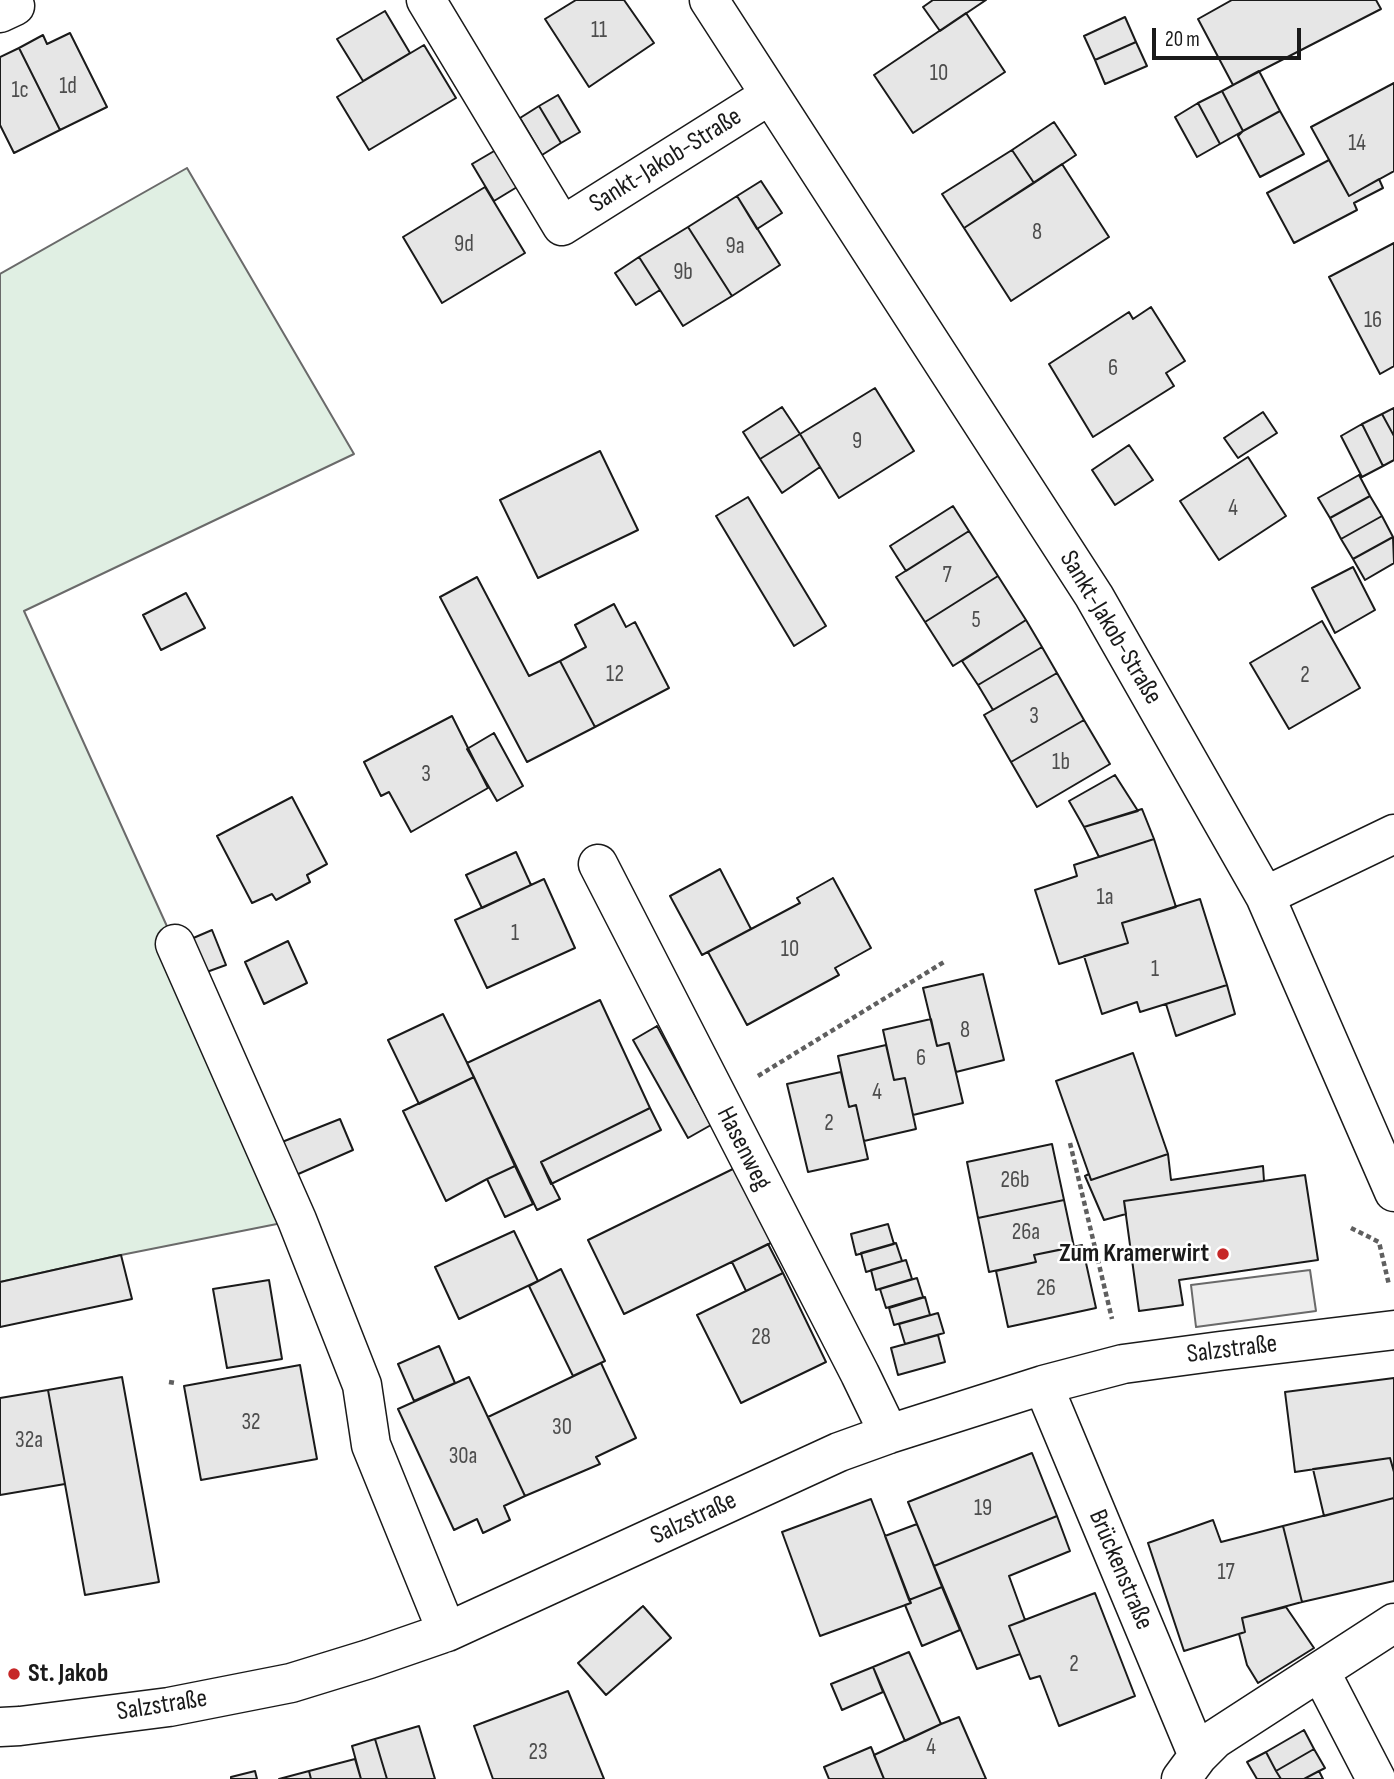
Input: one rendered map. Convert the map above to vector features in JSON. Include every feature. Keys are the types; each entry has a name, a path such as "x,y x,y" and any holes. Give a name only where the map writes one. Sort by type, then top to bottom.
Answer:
{"street":[{"name":"Sankt-Jakob-Straße","path":"426,0 562,226 770,95"},
{"name":"Sankt-Jakob-Straße","path":"709,0 1094,596 1265,896 1394,1192"},
{"path":"1265,896 1394,834"},
{"name":"Hasenweg","path":"598,864 889,1434"},
{"path":"175,944 297,1220 362,1385 371,1445 447,1632"},
{"name":"Salzstraße","path":"0,1727 169,1707 291,1683 369,1659 447,1632 839,1452 1042,1385 1123,1364 1394,1330"},
{"name":"Brückenstraße","path":"1042,1385 1189,1767 1215,1739 1394,1623"},
{"path":"1320,1671 1376,1779"}],"path":[{"path":"718,1100 944,962"},
{"path":"1070,1143 1123,1364"},
{"path":"1351,1228 1378,1242 1390,1290"}],"green space":[{"path":"187,168 354,454 24,611 297,1220 0,1282 0,274"}],"shaded area":[{"path":"1310,1270 1316,1311 1196,1327 1191,1285"}],"building":[{"path":"576,0 624,0 654,43 589,87 545,19"},
{"path":"933,0 986,0 940,31 923,7"},
{"path":"1232,0 1376,0 1381,9 1233,85 1198,19"},
{"path":"385,11 410,53 363,81 337,39"},
{"path":"966,13 1005,72 913,133 874,75"},
{"path":"1125,17 1136,42 1095,60 1084,36"},
{"path":"70,33 107,107 60,130 19,48 43,35 47,44"},
{"path":"1136,42 1147,66 1105,84 1095,60"},
{"path":"424,45 456,98 369,150 337,97"},
{"path":"19,48 60,130 14,153 0,125 0,57"},
{"path":"1259,71 1280,111 1243,131 1222,91"},
{"path":"1394,83 1394,171 1349,196 1311,127"},
{"path":"1222,91 1243,131 1220,144 1198,103"},
{"path":"558,95 580,132 561,143 539,106"},
{"path":"1198,103 1220,144 1197,157 1175,117"},
{"path":"539,106 561,143 542,155 520,118"},
{"path":"1280,111 1304,154 1260,177 1238,136"},
{"path":"1054,122 1076,155 1034,183 1012,150"},
{"path":"501,147 522,184 494,201 472,164"},
{"path":"1012,150 1034,183 964,228 942,194"},
{"path":"1329,160 1349,196 1379,179 1383,188 1354,203 1357,210 1294,243 1267,193"},
{"path":"1062,164 1109,237 1011,301 964,228"},
{"path":"761,181 782,213 757,229 737,196"},
{"path":"485,187 525,253 442,303 403,237"},
{"path":"737,196 780,265 732,296 688,227"},
{"path":"688,227 732,296 683,326 639,257"},
{"path":"1394,243 1394,366 1380,374 1329,277"},
{"path":"639,257 660,290 636,305 615,273"},
{"path":"1151,307 1185,361 1166,373 1174,386 1093,437 1049,364 1129,312 1133,319"},
{"path":"875,388 914,451 839,498 800,434"},
{"path":"782,407 800,434 760,459 743,432"},
{"path":"1394,408 1394,436 1382,414"},
{"path":"1263,412 1277,433 1238,458 1224,438"},
{"path":"1382,414 1394,436 1394,460 1383,466 1362,424"},
{"path":"1362,424 1383,466 1362,477 1341,436"},
{"path":"800,434 820,467 782,493 760,459"},
{"path":"1129,445 1153,480 1115,505 1092,470"},
{"path":"600,451 638,530 538,578 500,500"},
{"path":"1248,457 1286,516 1219,560 1180,501"},
{"path":"1359,475 1370,496 1330,518 1318,498"},
{"path":"1370,496 1382,516 1341,539 1330,518"},
{"path":"748,497 826,626 794,646 716,516"},
{"path":"953,506 969,531 906,571 890,546"},
{"path":"1382,516 1393,537 1353,559 1341,539"},
{"path":"969,531 998,576 925,622 896,577"},
{"path":"1393,537 1394,563 1365,580 1353,559"},
{"path":"1353,567 1375,610 1335,633 1312,588"},
{"path":"998,576 1026,620 953,666 925,622"},
{"path":"477,577 529,676 560,661 595,727 527,762 440,597"},
{"path":"186,593 205,628 161,650 143,615"},
{"path":"614,604 626,627 635,622 669,688 595,727 560,661 586,647 575,625"},
{"path":"1026,620 1042,647 978,685 962,661"},
{"path":"1322,621 1360,688 1289,729 1250,663"},
{"path":"1042,647 1057,673 993,710 978,685"},
{"path":"1057,673 1084,720 1011,762 984,715"},
{"path":"452,716 488,788 411,832 389,792 381,796 364,762"},
{"path":"1084,720 1110,764 1037,807 1011,762"},
{"path":"494,733 523,786 497,801 467,749"},
{"path":"1115,775 1138,811 1084,827 1069,801"},
{"path":"292,797 327,864 307,875 310,882 276,900 272,894 252,903 217,836"},
{"path":"1142,809 1154,839 1099,857 1084,827"},
{"path":"1154,839 1176,907 1122,923 1128,943 1059,964 1035,890 1077,876 1074,865"},
{"path":"516,852 531,885 482,908 466,875"},
{"path":"720,869 751,929 702,955 670,896"},
{"path":"833,878 871,948 835,968 839,975 747,1025 708,952 800,903 797,898"},
{"path":"544,879 575,948 487,988 455,920"},
{"path":"1200,899 1227,985 1140,1012 1137,1002 1102,1014 1084,956 1128,943 1122,923"},
{"path":"212,930 226,965 204,973 191,939"},
{"path":"288,941 307,983 264,1004 245,962"},
{"path":"983,974 1004,1060 956,1072 949,1043 937,1046 923,988"},
{"path":"1227,985 1235,1014 1176,1036 1166,1004"},
{"path":"600,1000 650,1108 541,1162 560,1199 537,1210 467,1063"},
{"path":"443,1014 474,1077 419,1104 388,1040"},
{"path":"931,1019 937,1046 949,1043 963,1103 913,1115 905,1078 894,1080 883,1030"},
{"path":"657,1026 711,1125 688,1138 633,1040"},
{"path":"886,1045 894,1080 905,1078 916,1129 864,1141 856,1105 849,1107 838,1056"},
{"path":"1133,1053 1168,1154 1091,1180 1056,1081"},
{"path":"841,1072 849,1107 856,1105 868,1159 808,1172 787,1084"},
{"path":"474,1077 515,1166 446,1201 403,1111"},
{"path":"650,1108 661,1130 551,1184 541,1162"},
{"path":"340,1119 353,1150 296,1175 282,1142"},
{"path":"1052,1144 1064,1200 978,1218 967,1162"},
{"path":"1168,1154 1171,1180 1263,1166 1264,1181 1124,1201 1126,1214 1104,1220 1085,1176 1089,1174 1091,1180"},
{"path":"515,1166 533,1204 505,1217 487,1179"},
{"path":"739,1166 775,1241 624,1314 588,1240"},
{"path":"1305,1175 1318,1260 1179,1280 1183,1305 1139,1311 1124,1201"},
{"path":"1064,1200 1074,1247 1034,1255 1036,1262 989,1272 978,1218"},
{"path":"888,1224 894,1244 856,1255 851,1234"},
{"path":"514,1231 538,1281 459,1319 435,1267"},
{"path":"896,1243 902,1261 866,1272 861,1253"},
{"path":"768,1244 783,1273 746,1291 732,1262"},
{"path":"1082,1245 1096,1308 1008,1327 996,1271 1036,1262 1034,1255"},
{"path":"121,1255 132,1299 0,1327 0,1282"},
{"path":"906,1260 912,1279 876,1290 871,1270"},
{"path":"561,1269 605,1361 573,1376 529,1286"},
{"path":"783,1273 826,1362 741,1403 697,1315"},
{"path":"917,1278 923,1297 886,1308 880,1289"},
{"path":"269,1280 282,1359 227,1368 213,1289"},
{"path":"925,1297 930,1315 894,1325 889,1308"},
{"path":"938,1313 944,1333 905,1344 899,1324"},
{"path":"938,1335 945,1362 898,1375 891,1348"},
{"path":"439,1346 455,1383 414,1401 398,1364"},
{"path":"601,1363 636,1438 596,1457 600,1464 525,1496 488,1417"},
{"path":"300,1365 317,1459 201,1480 184,1386"},
{"path":"122,1377 159,1582 85,1595 48,1390"},
{"path":"469,1377 525,1496 504,1506 510,1520 483,1533 477,1519 454,1530 398,1409"},
{"path":"1394,1378 1394,1472 1390,1458 1295,1472 1285,1392"},
{"path":"48,1390 65,1484 0,1495 0,1398"},
{"path":"1032,1453 1057,1516 934,1566 908,1502"},
{"path":"1390,1458 1394,1472 1394,1498 1324,1516 1313,1469"},
{"path":"1394,1498 1394,1581 1302,1602 1283,1526"},
{"path":"871,1499 911,1603 820,1636 782,1532"},
{"path":"1057,1516 1070,1551 1009,1576 1025,1620 1009,1626 1020,1654 977,1669 934,1566"},
{"path":"1213,1520 1221,1542 1283,1526 1302,1602 1242,1618 1245,1632 1184,1651 1148,1543"},
{"path":"917,1524 942,1587 909,1600 885,1536"},
{"path":"942,1587 960,1630 922,1646 905,1605 911,1603 909,1600"},
{"path":"1095,1593 1135,1696 1059,1726 1040,1676 1030,1679 1009,1626"},
{"path":"643,1606 671,1638 606,1695 578,1663"},
{"path":"1286,1607 1314,1648 1258,1683 1247,1665 1239,1634 1245,1632 1242,1618"},
{"path":"909,1652 941,1724 905,1741 873,1667"},
{"path":"873,1667 883,1692 842,1710 831,1684"},
{"path":"568,1691 604,1779 493,1779 474,1726"},
{"path":"959,1717 986,1779 884,1779 874,1755"},
{"path":"419,1726 435,1779 387,1779 375,1739"},
{"path":"1304,1730 1314,1749 1276,1771 1266,1752"},
{"path":"375,1739 387,1779 361,1779 352,1746"},
{"path":"871,1747 884,1779 829,1779 824,1767"},
{"path":"1314,1749 1325,1768 1304,1779 1281,1779 1276,1771"},
{"path":"1266,1752 1281,1779 1257,1779 1247,1762"},
{"path":"355,1759 361,1779 311,1779 309,1771"},
{"path":"255,1771 257,1779 231,1779 231,1777"},
{"path":"309,1771 311,1779 279,1779"},
{"path":"1319,1771 1323,1779 1304,1779"}],"place":[{"name":"Zum Kramerwirt","path":"1223,1254"},
{"name":"St. Jakob","path":"14,1674"}]}
